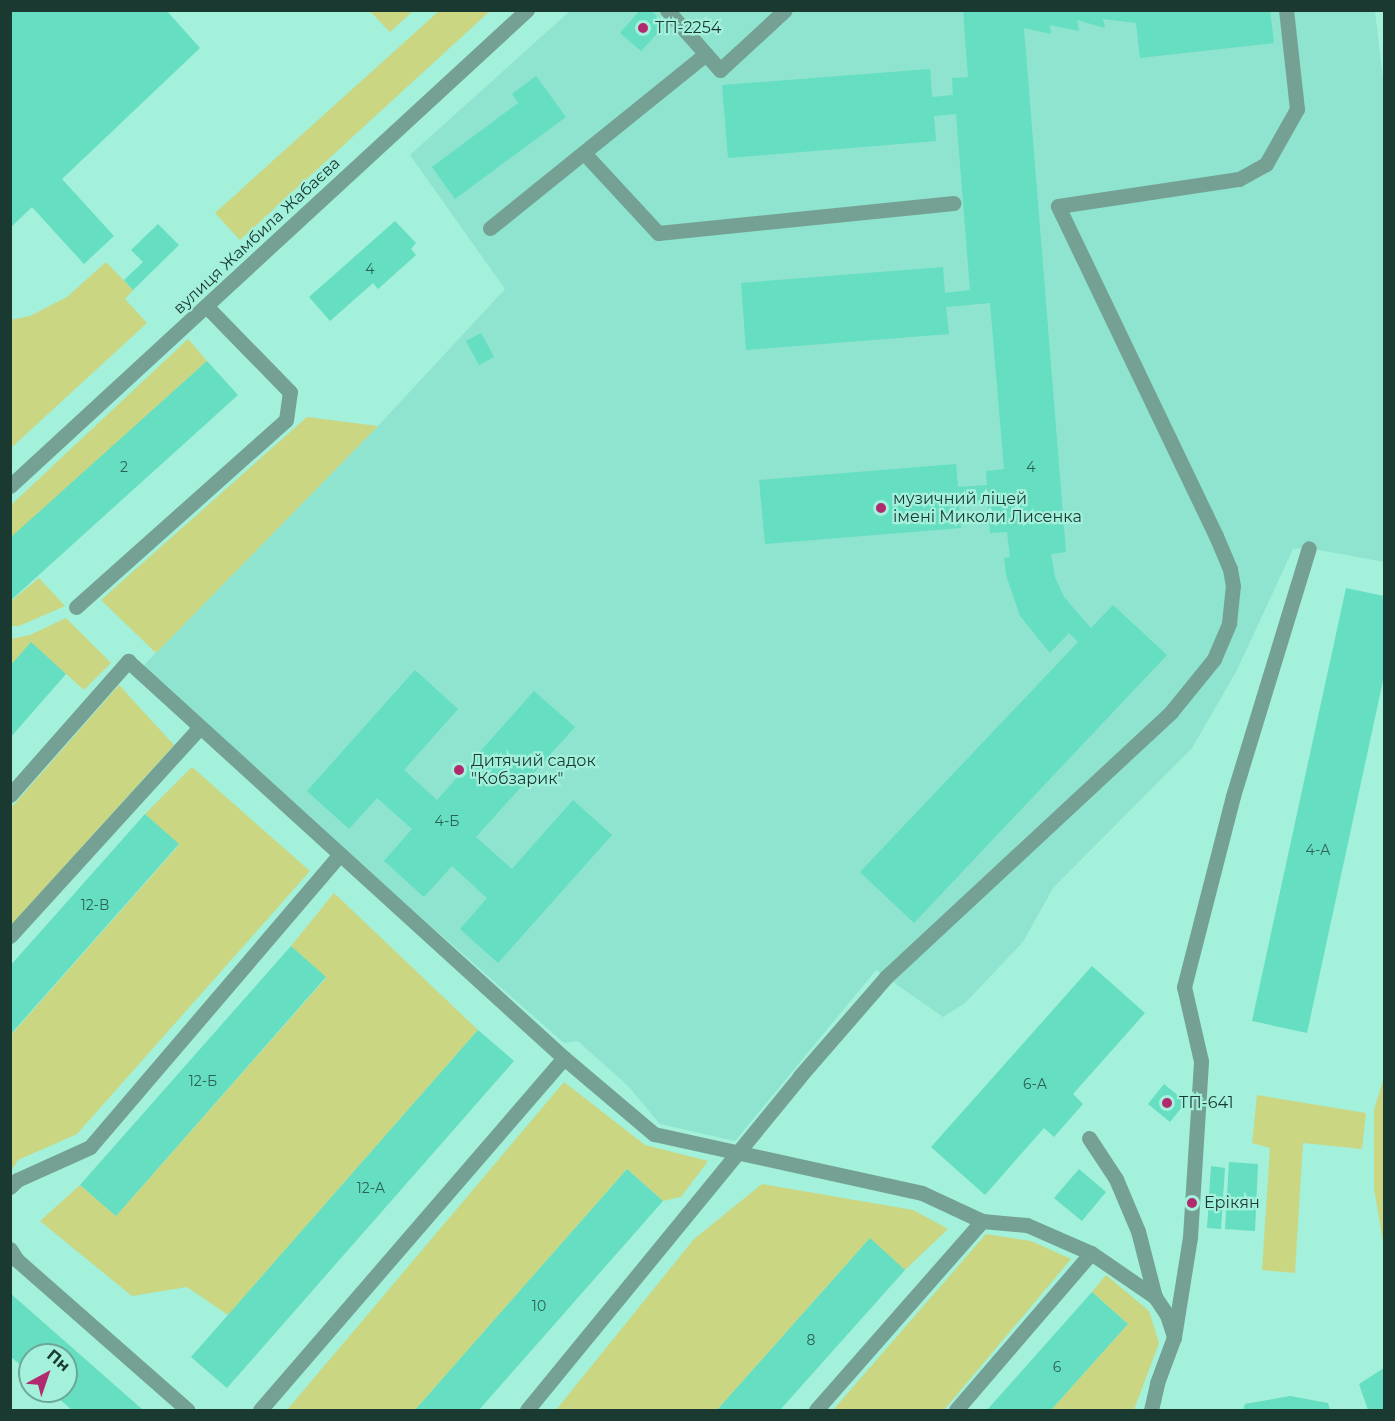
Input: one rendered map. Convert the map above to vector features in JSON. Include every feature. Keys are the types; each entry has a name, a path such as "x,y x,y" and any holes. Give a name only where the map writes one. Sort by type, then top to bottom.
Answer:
{"street":[{"name":"вулиця Жамбила Жабаєва","path":"10,486 527,10"},
{"path":"667,10 720,70 785,10"},
{"path":"527,1410 886,976 1170,712 1214,658 1229,623 1233,586 1230,569 1058,206 1239,179 1266,164 1297,110 1286,10"},
{"path":"490,228 706,54"},
{"path":"584,153 658,233 953,203"},
{"path":"76,607 286,420 290,392 207,306"},
{"path":"1151,1410 1157,1383 1174,1337 1190,1237 1201,1060 1184,987 1233,796 1309,548"},
{"path":"10,795 128,661 564,1058 654,1134 922,1193 982,1221 1028,1226 1091,1253 1155,1297"},
{"path":"10,936 199,728"},
{"path":"10,1187 17,1180 90,1147 340,854"},
{"path":"260,1410 564,1058"},
{"path":"1089,1138 1116,1179 1138,1231 1155,1297 1167,1315 1174,1337"},
{"path":"816,1410 982,1221"},
{"path":"10,1249 17,1260 188,1410"},
{"path":"956,1410 1091,1253"}],"shaded area":[{"path":"370,11 413,11 390,32"},
{"path":"439,11 490,11 240,240 215,213"},
{"name":"музичний ліцей імені Миколи Лисенка","path":"570,11 1375,11 1384,89 1384,562 1309,548 1293,549 1237,670 1192,748 1053,888 1023,942 965,1003 943,1017 876,970 735,1141 660,1124 628,1086 578,1041 564,1043 372,874 143,666 378,426 505,289 410,155"},
{"path":"106,262 133,290 125,299 147,323 11,448 11,320 30,316 67,297"},
{"path":"188,339 207,361 11,538 11,505"},
{"path":"307,417 378,426 156,653 101,600"},
{"path":"39,578 65,606 19,626 11,626 11,601"},
{"path":"66,618 111,663 84,690 31,643 11,666 11,639 30,635"},
{"path":"119,685 174,745 11,925 11,808"},
{"path":"192,767 310,871 77,1134 18,1160 11,1171 11,1035 179,845 145,814"},
{"path":"334,893 478,1030 228,1315 187,1287 132,1296 40,1221 80,1185 116,1216 326,978 291,946"},
{"path":"1384,1077 1384,1248 1374,1188 1374,1110"},
{"path":"564,1082 645,1145 708,1161 681,1197 663,1201 627,1169 415,1410 287,1410"},
{"path":"1257,1095 1366,1113 1362,1149 1303,1143 1295,1273 1262,1270 1270,1148 1252,1143"},
{"path":"762,1184 913,1210 948,1229 905,1270 869,1239 717,1410 556,1410 694,1239"},
{"path":"986,1234 1031,1241 1071,1259 944,1410 833,1410"},
{"path":"1106,1275 1149,1311 1159,1343 1134,1410 1051,1410 1128,1324 1092,1292"}],"building":[{"path":"10,10 166,10 200,48 62,179 114,236 84,264 32,207 10,228"},
{"name":"ТП-2254","path":"640,10 650,10 666,24 641,51 620,33"},
{"path":"963,10 1270,10 1274,43 1140,58 1136,23 1103,19 1105,28 1077,20 1079,31 1050,25 1051,34 1024,28 1066,552 1051,554 1055,577 1064,597 1091,628 1113,605 1167,655 914,923 860,872 1078,642 1069,633 1050,653 1020,616 1006,575 1004,558 1010,557 1007,532 990,533 987,500 959,503 961,528 765,544 759,480 956,464 958,487 987,485 986,471 1004,469 990,303 946,307 949,334 746,350 741,283 943,267 945,293 970,290 956,114 934,116 936,141 728,158 722,85 930,69 932,97 953,95 952,78 968,77"},
{"path":"536,76 566,117 455,199 432,167 518,103 512,94"},
{"path":"395,221 416,243 411,249 416,255 378,289 373,283 330,321 309,297"},
{"path":"158,224 179,245 133,290 124,280 143,262 131,250"},
{"path":"481,333 494,357 479,365 466,341"},
{"path":"207,361 238,395 10,601 10,538"},
{"path":"1346,588 1384,596 1384,676 1307,1033 1252,1021"},
{"path":"31,642 66,674 10,738 10,666"},
{"path":"415,670 458,709 404,770 437,800 534,691 575,727 476,837 512,869 573,800 612,835 498,963 460,929 487,898 452,866 424,897 384,861 412,829 377,798 349,829 307,791"},
{"path":"145,814 179,844 10,1035 10,966"},
{"path":"291,946 326,977 116,1216 80,1185"},
{"path":"1092,966 1145,1013 1073,1094 1083,1104 1054,1137 1044,1128 985,1195 931,1147"},
{"path":"478,1030 514,1061 227,1388 191,1357"},
{"name":"ТП-641","path":"1164,1084 1186,1102 1170,1122 1148,1104"},
{"path":"1229,1162 1258,1164 1255,1231 1225,1229"},
{"path":"1211,1166 1225,1168 1223,1197 1209,1195"},
{"path":"627,1169 663,1201 479,1410 415,1410"},
{"path":"1079,1169 1106,1192 1082,1221 1054,1198"},
{"path":"1209,1198 1223,1199 1221,1229 1207,1228"},
{"path":"870,1238 905,1270 780,1410 717,1410"},
{"path":"1092,1292 1128,1324 1051,1410 987,1410"},
{"path":"10,1293 67,1343 18,1343 18,1363 10,1356"},
{"path":"78,1353 143,1410 72,1410 64,1403 78,1403"},
{"path":"1384,1368 1384,1410 1368,1410 1359,1384"},
{"path":"1290,1396 1328,1403 1330,1410 1243,1410 1245,1404"}],"place":[{"name":"ТП-2254","path":"643,28"},
{"name":"музичний ліцей імені Миколи Лисенка","path":"881,508"},
{"name":"Дитячий садок \"Кобзарик\"","path":"459,770"},
{"name":"ТП-641","path":"1167,1103"},
{"name":"Ерікян","path":"1192,1203"}]}
